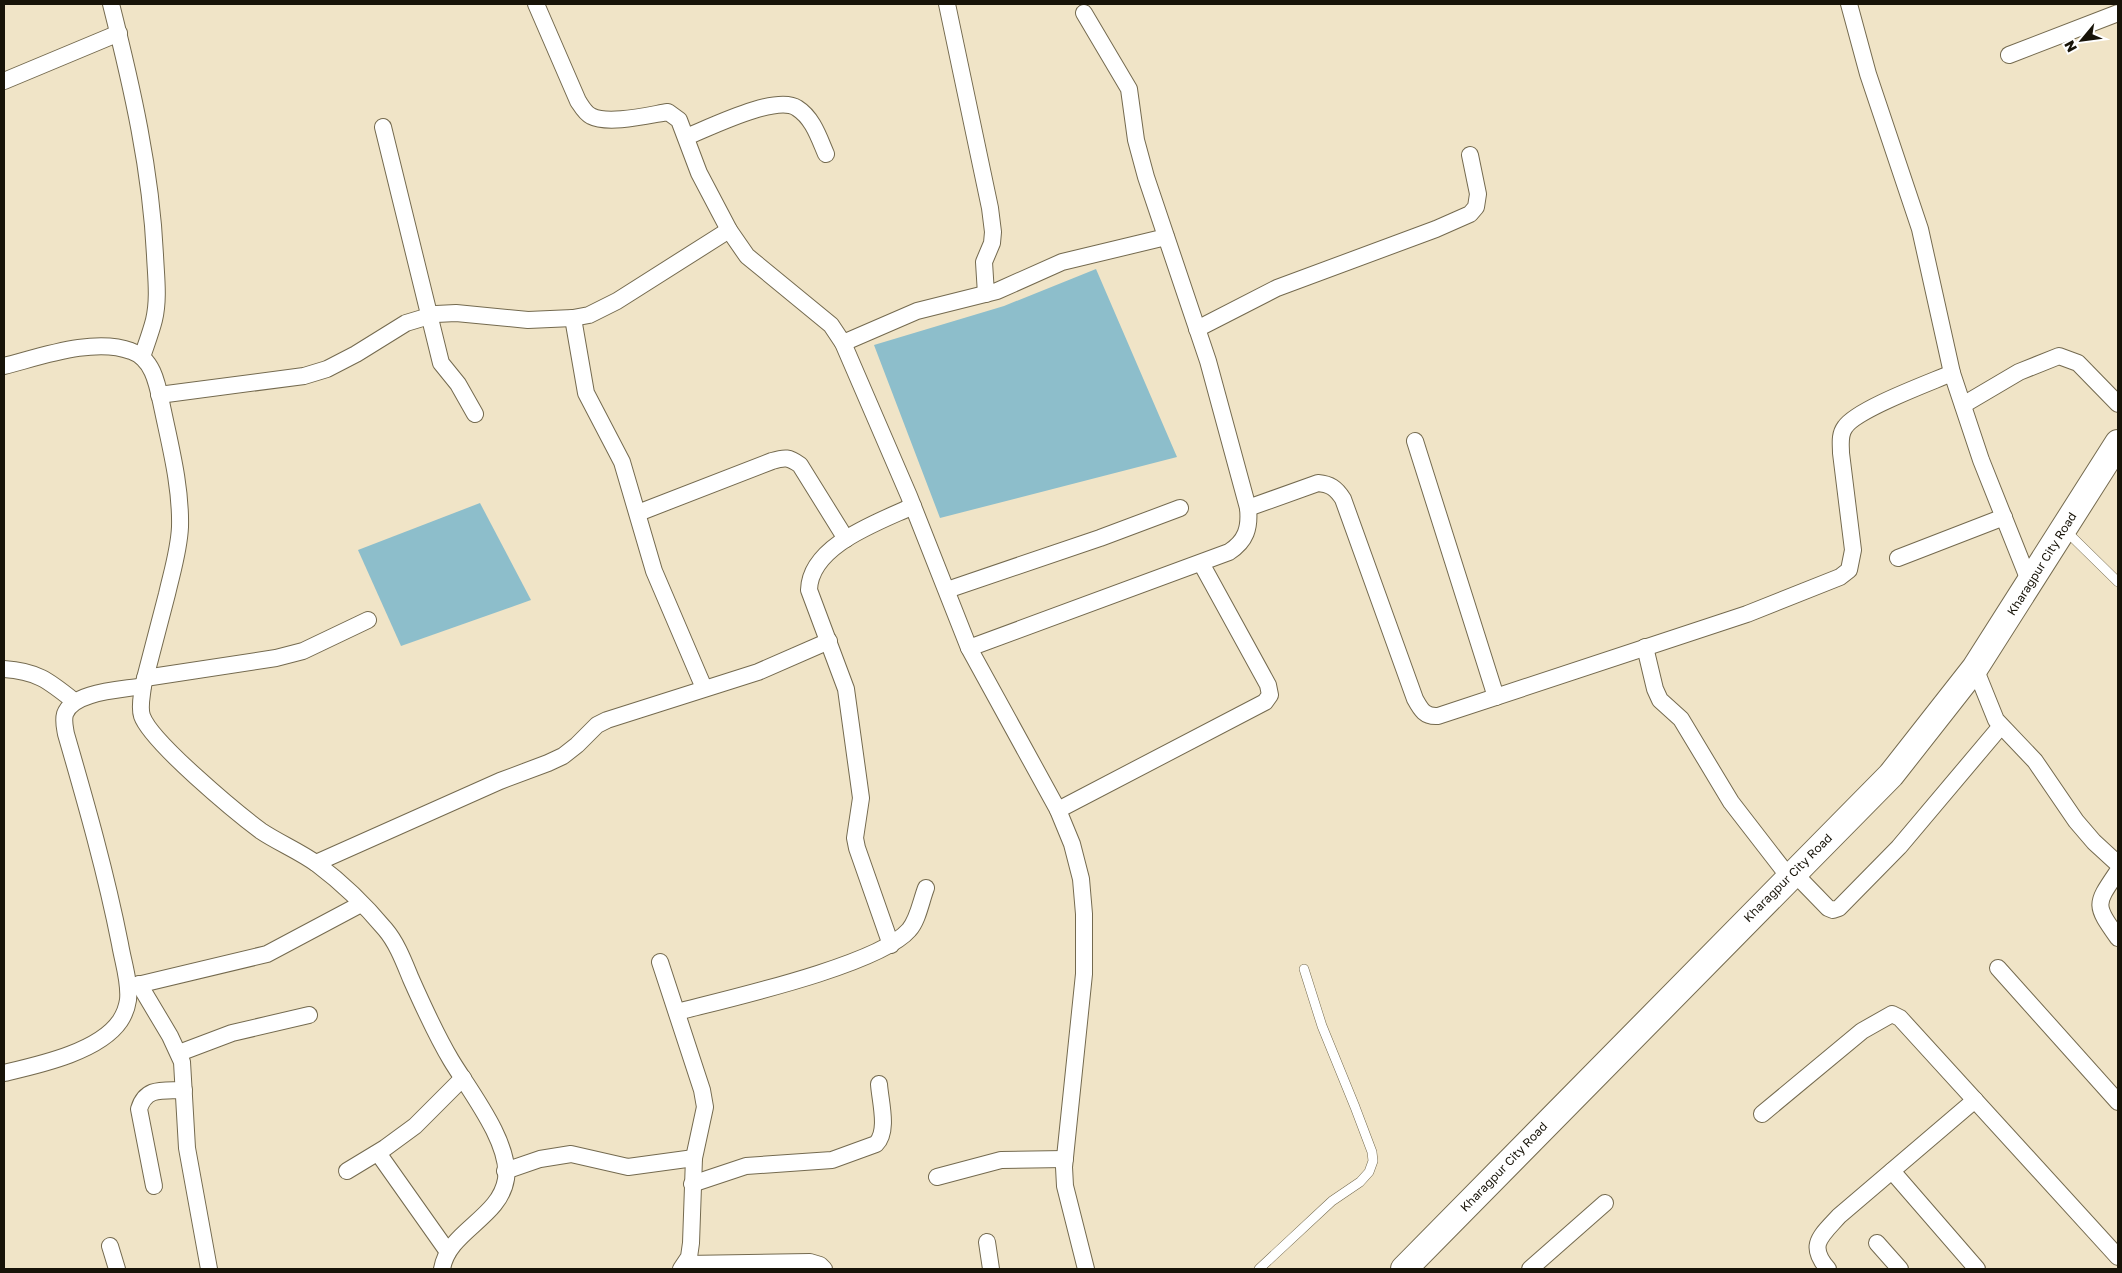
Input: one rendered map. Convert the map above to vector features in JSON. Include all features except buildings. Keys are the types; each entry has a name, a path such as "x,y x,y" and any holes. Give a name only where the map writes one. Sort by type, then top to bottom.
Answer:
{"main road":[{"name":"Kharagpur City Road","path":"1404,1269 1891,774 1976,668 2118,443"}],"street":[{"path":"112,4 134,95 148,180 154,239 157,293 154,320 142,356"},
{"path":"536,4 578,102 586,112 592,117 615,119 668,112 679,120 699,173 729,230 747,256 831,325 843,343 913,506 969,648 1058,810 1072,844 1082,879 1084,974 1065,1159 1065,1186 1086,1269"},
{"path":"947,4 990,208 993,232 992,242 984,262 986,294"},
{"path":"1849,4 1868,74 1920,229 1952,373 1981,460 2030,583"},
{"path":"969,648 1201,563 1238,546 1247,533 1250,523 1248,508 1197,329 1136,140 1129,89 1084,13"},
{"path":"2008,55 2118,13"},
{"path":"4,81 119,33"},
{"path":"686,137 765,107 787,104 797,108 813,125 826,154"},
{"path":"383,127 441,363 458,384 475,414"},
{"path":"1197,329 1277,288 1436,229 1470,214 1476,207 1478,194 1470,154"},
{"path":"159,395 304,376 327,369 349,358 406,323 429,316 456,314 528,320 573,318 595,312 617,302 729,230"},
{"path":"843,343 917,312 986,294 1062,262 1166,237"},
{"path":"573,318 586,393 615,447 638,514 654,571 704,688"},
{"path":"4,366 86,348 130,350 142,356 150,367 159,395 173,459 180,507 180,529 176,557 144,682 140,707 142,717 167,749 263,832 316,863 386,930 398,949 438,1034 484,1110 498,1141 506,1178 501,1192 491,1208 448,1252 444,1258 442,1269"},
{"path":"1963,405 2019,372 2059,356 2078,363 2118,404"},
{"path":"1248,508 1318,483 1328,484 1336,489 1342,499 1421,711 1430,716 1438,716 1747,614 1840,577 1849,570 1854,550 1840,438 1844,427 1852,419 1867,411 1952,373"},
{"path":"1415,441 1496,697"},
{"path":"638,514 784,457 791,458 800,465 846,539"},
{"path":"891,945 856,843 861,798 846,690 809,590 809,580 823,558 846,539 913,506"},
{"path":"946,590 1100,538 1180,508"},
{"path":"1898,558 2004,517"},
{"path":"1058,810 1265,702 1270,695 1268,685 1201,563"},
{"path":"209,1269 187,1148 184,1123 182,1062 179,1053 133,986 101,858 66,734 64,716 74,701 144,682 276,658 304,651 368,620"},
{"path":"316,863 500,781 563,756 578,745 597,725 607,720 758,672 829,642"},
{"path":"1645,647 1655,689 1660,700 1681,719 1731,802 1792,875 1828,908 1833,910 1839,908 1899,847 2001,726"},
{"path":"4,668 25,670 37,675 74,701"},
{"path":"1976,668 1990,706 2001,726 2035,761 2072,816 2094,842 2118,864"},
{"path":"2118,870 2100,897 2099,904 2101,912 2118,938"},
{"path":"677,1012 785,984 856,960 891,945 911,928 926,888"},
{"path":"133,986 267,954 361,904"},
{"path":"660,962 702,1090 705,1107 694,1158 691,1243 689,1257 683,1267"},
{"path":"1998,968 2118,1102"},
{"path":"4,1073 58,1059 104,1037 119,1022 133,986"},
{"path":"179,1053 262,1024 309,1014"},
{"path":"1762,1114 1862,1031 1892,1014 1900,1018 2118,1258"},
{"path":"347,1171 378,1152 414,1126 463,1078"},
{"path":"692,1184 746,1166 832,1160 876,1144 881,1139 882,1131 879,1084"},
{"path":"154,1186 140,1109 142,1100 147,1094 155,1092 184,1090"},
{"path":"1828,1269 1816,1254 1816,1246 1820,1237 1838,1216 1974,1100"},
{"path":"378,1152 448,1252"},
{"path":"505,1171 540,1159 571,1154 628,1167 694,1158"},
{"path":"937,1177 1001,1160 1065,1159"},
{"path":"1892,1171 1977,1269"},
{"path":"1530,1269 1605,1203"},
{"path":"987,1242 991,1269"},
{"path":"1877,1244 1900,1269"},
{"path":"110,1246 117,1269"},
{"path":"683,1267 810,1262 820,1265 824,1269"}],"lane":[{"path":"2064,529 2099,561 2118,582"},
{"path":"1259,1269 1332,1201 1360,1182 1369,1172 1373,1161 1372,1152 1322,1026 1304,969"}],"water":[{"path":"1096,269 1177,457 940,518 874,345 1004,306"},
{"path":"480,503 531,600 401,646 358,550"}]}
